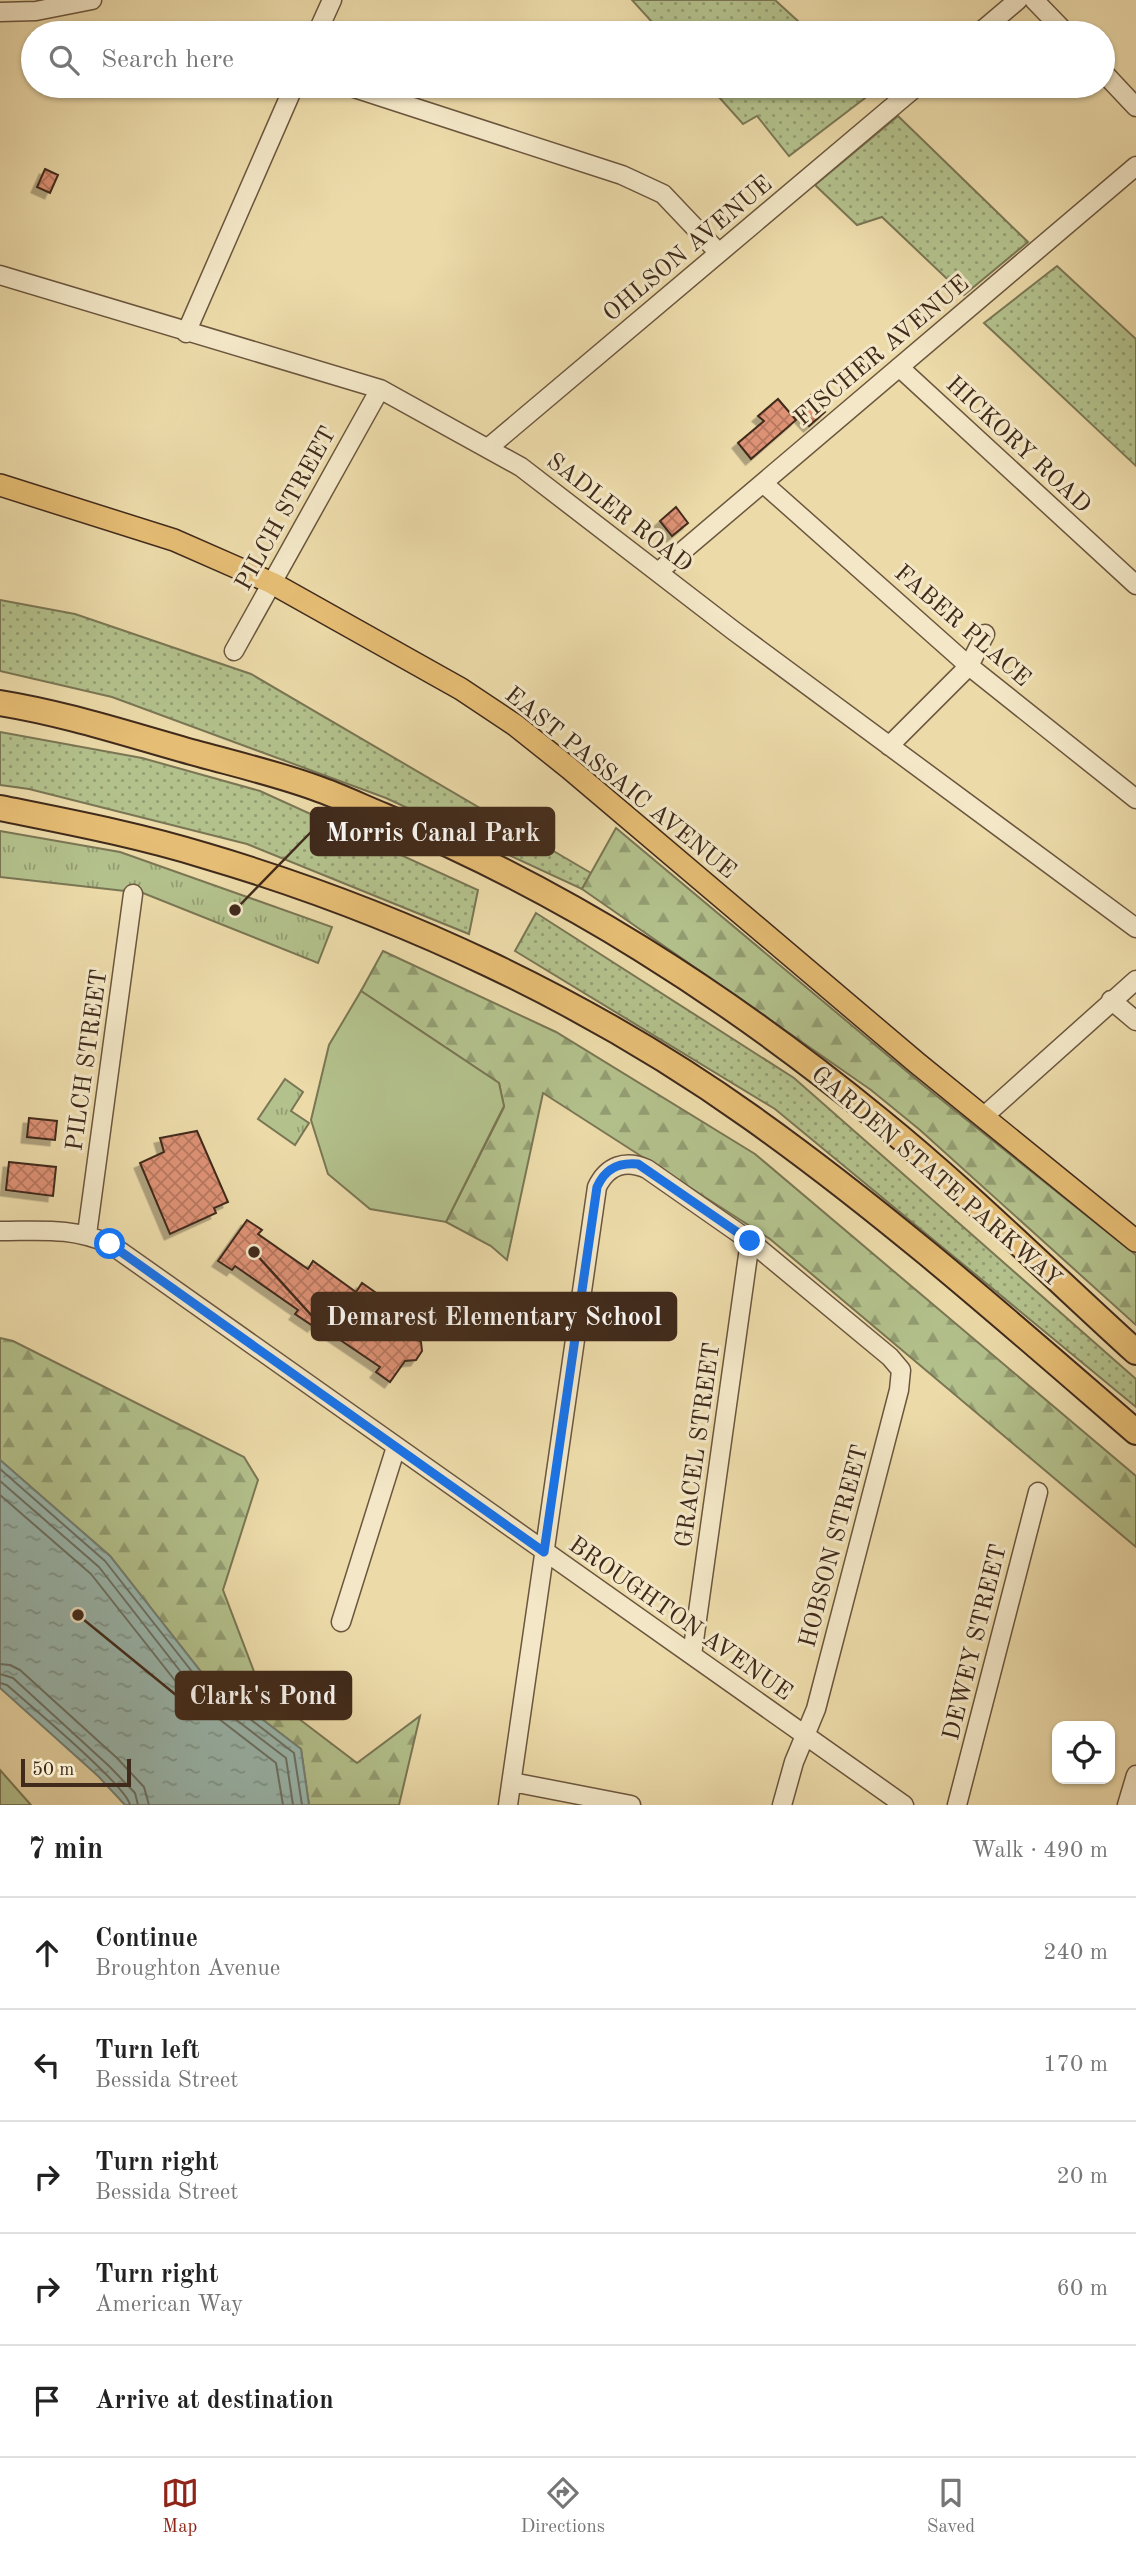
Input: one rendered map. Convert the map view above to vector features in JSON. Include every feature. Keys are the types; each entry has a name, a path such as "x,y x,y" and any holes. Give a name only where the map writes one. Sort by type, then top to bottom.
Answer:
{"highway":[{"path":"0,686 18,691 61,714"},
{"name":"GARDEN STATE PARKWAY","path":"0,703 61,714 316,788 417,830 521,878 613,929 716,996 880,1120 1136,1352"},
{"path":"0,808 128,835 205,855 305,888 480,960 571,1006 662,1059 750,1116 833,1178 940,1264 1136,1432"}],"main road":[{"name":"EAST PASSAIC AVENUE","path":"0,485 174,540 272,583 404,655 516,725 982,1117 1136,1241"}],"street":[{"path":"0,12 36,10 92,0"},
{"path":"322,21 332,0"},
{"path":"993,21 1018,0"},
{"path":"1034,0 1054,21"},
{"path":"1115,85 1136,107"},
{"path":"186,333 290,98"},
{"path":"385,98 609,171 663,194 719,253"},
{"name":"OHLSON AVENUE","path":"488,448 903,98"},
{"name":"FISCHER AVENUE","path":"658,572 1136,166"},
{"name":"SADLER ROAD","path":"0,275 186,333 380,389 437,423 522,467 889,746 1136,928"},
{"name":"HICKORY ROAD","path":"899,367 1136,585"},
{"name":"PILCH STREET","path":"234,651 380,389"},
{"name":"FABER PLACE","path":"763,483 970,666 1136,799"},
{"path":"889,746 970,666 985,634"},
{"name":"PILCH STREET","path":"86,1234 134,894"},
{"path":"982,1117 1136,980"},
{"path":"1111,1000 1136,1021"},
{"path":"509,1805 597,1187 608,1170 617,1165 638,1164 750,1241"},
{"name":"BROUGHTON AVENUE","path":"0,1231 86,1234 110,1244 904,1805"},
{"name":"HOBSON STREET","path":"750,1241 890,1357 901,1370 902,1377 816,1709 794,1762 782,1805"},
{"name":"GRACEL STREET","path":"692,1655 750,1241"},
{"path":"341,1622 396,1447"},
{"name":"DEWEY STREET","path":"957,1805 1038,1492"},
{"path":"1127,1805 1136,1775"},
{"path":"512,1782 631,1805"}],"green space":[{"path":"632,0 775,0 798,21 651,21"},
{"path":"720,98 865,98 789,156 757,116 743,124"},
{"path":"898,116 1028,242 964,295 882,217 857,225 815,185"},
{"path":"1057,266 1136,339 1136,466 984,323"},
{"path":"0,600 75,614 251,674 591,873 582,889 386,798 112,697 0,671"},
{"path":"0,732 142,758 260,791 478,890 469,934 247,844 29,789 0,785"},
{"path":"616,828 923,1085 1136,1255 1136,1325 920,1130 871,1090 582,889"},
{"path":"0,831 120,852 332,927 318,963 143,893 0,877"},
{"path":"536,913 794,1078 1136,1379 1136,1407 775,1109 515,951"},
{"path":"383,951 556,1032 755,1154 1136,1476 1136,1547 770,1239 543,1093 507,1260 491,1246 446,1222 504,1107 499,1083 361,991"},
{"path":"361,991 499,1083 504,1106 446,1222 370,1209 328,1174 311,1120 329,1045"},
{"path":"285,1079 303,1092 291,1111 309,1123 295,1145 258,1119"},
{"path":"0,1338 13,1341 244,1457 258,1480 223,1590 261,1690 357,1763 420,1716 399,1805 309,1805 301,1749 202,1673 110,1556 0,1460"},
{"path":"0,1770 31,1805 0,1805"}],"water":[{"path":"0,1460 110,1556 202,1673 301,1749 309,1805 125,1805 98,1776 0,1688"}],"building":[{"path":"45,169 58,175 50,193 37,187"},
{"path":"811,395 825,412 809,426 794,410"},
{"path":"778,399 796,420 751,459 738,443 764,421 758,416"},
{"path":"676,507 688,523 672,536 660,521"},
{"path":"29,1118 57,1121 55,1140 27,1137"},
{"path":"197,1131 228,1202 214,1208 216,1213 170,1234 140,1163 164,1152 160,1138"},
{"path":"9,1162 56,1167 53,1196 6,1190"},
{"path":"247,1220 262,1230 258,1234 308,1269 313,1261 356,1292 362,1283 382,1297 375,1308 387,1317 383,1322 401,1335 405,1331 421,1342 422,1351 416,1360 405,1361 390,1382 376,1372 380,1367 315,1323 313,1326 295,1314 298,1310 235,1266 232,1270 218,1261"}],"place":[{"name":"Morris Canal Park","path":"235,910"},
{"name":"Demarest Elementary School","path":"254,1252"},
{"name":"Clark's Pond","path":"78,1615"}],"route":[{"path":"110,1244 544,1552 597,1187 601,1178 617,1165 638,1164 750,1241"}]}
